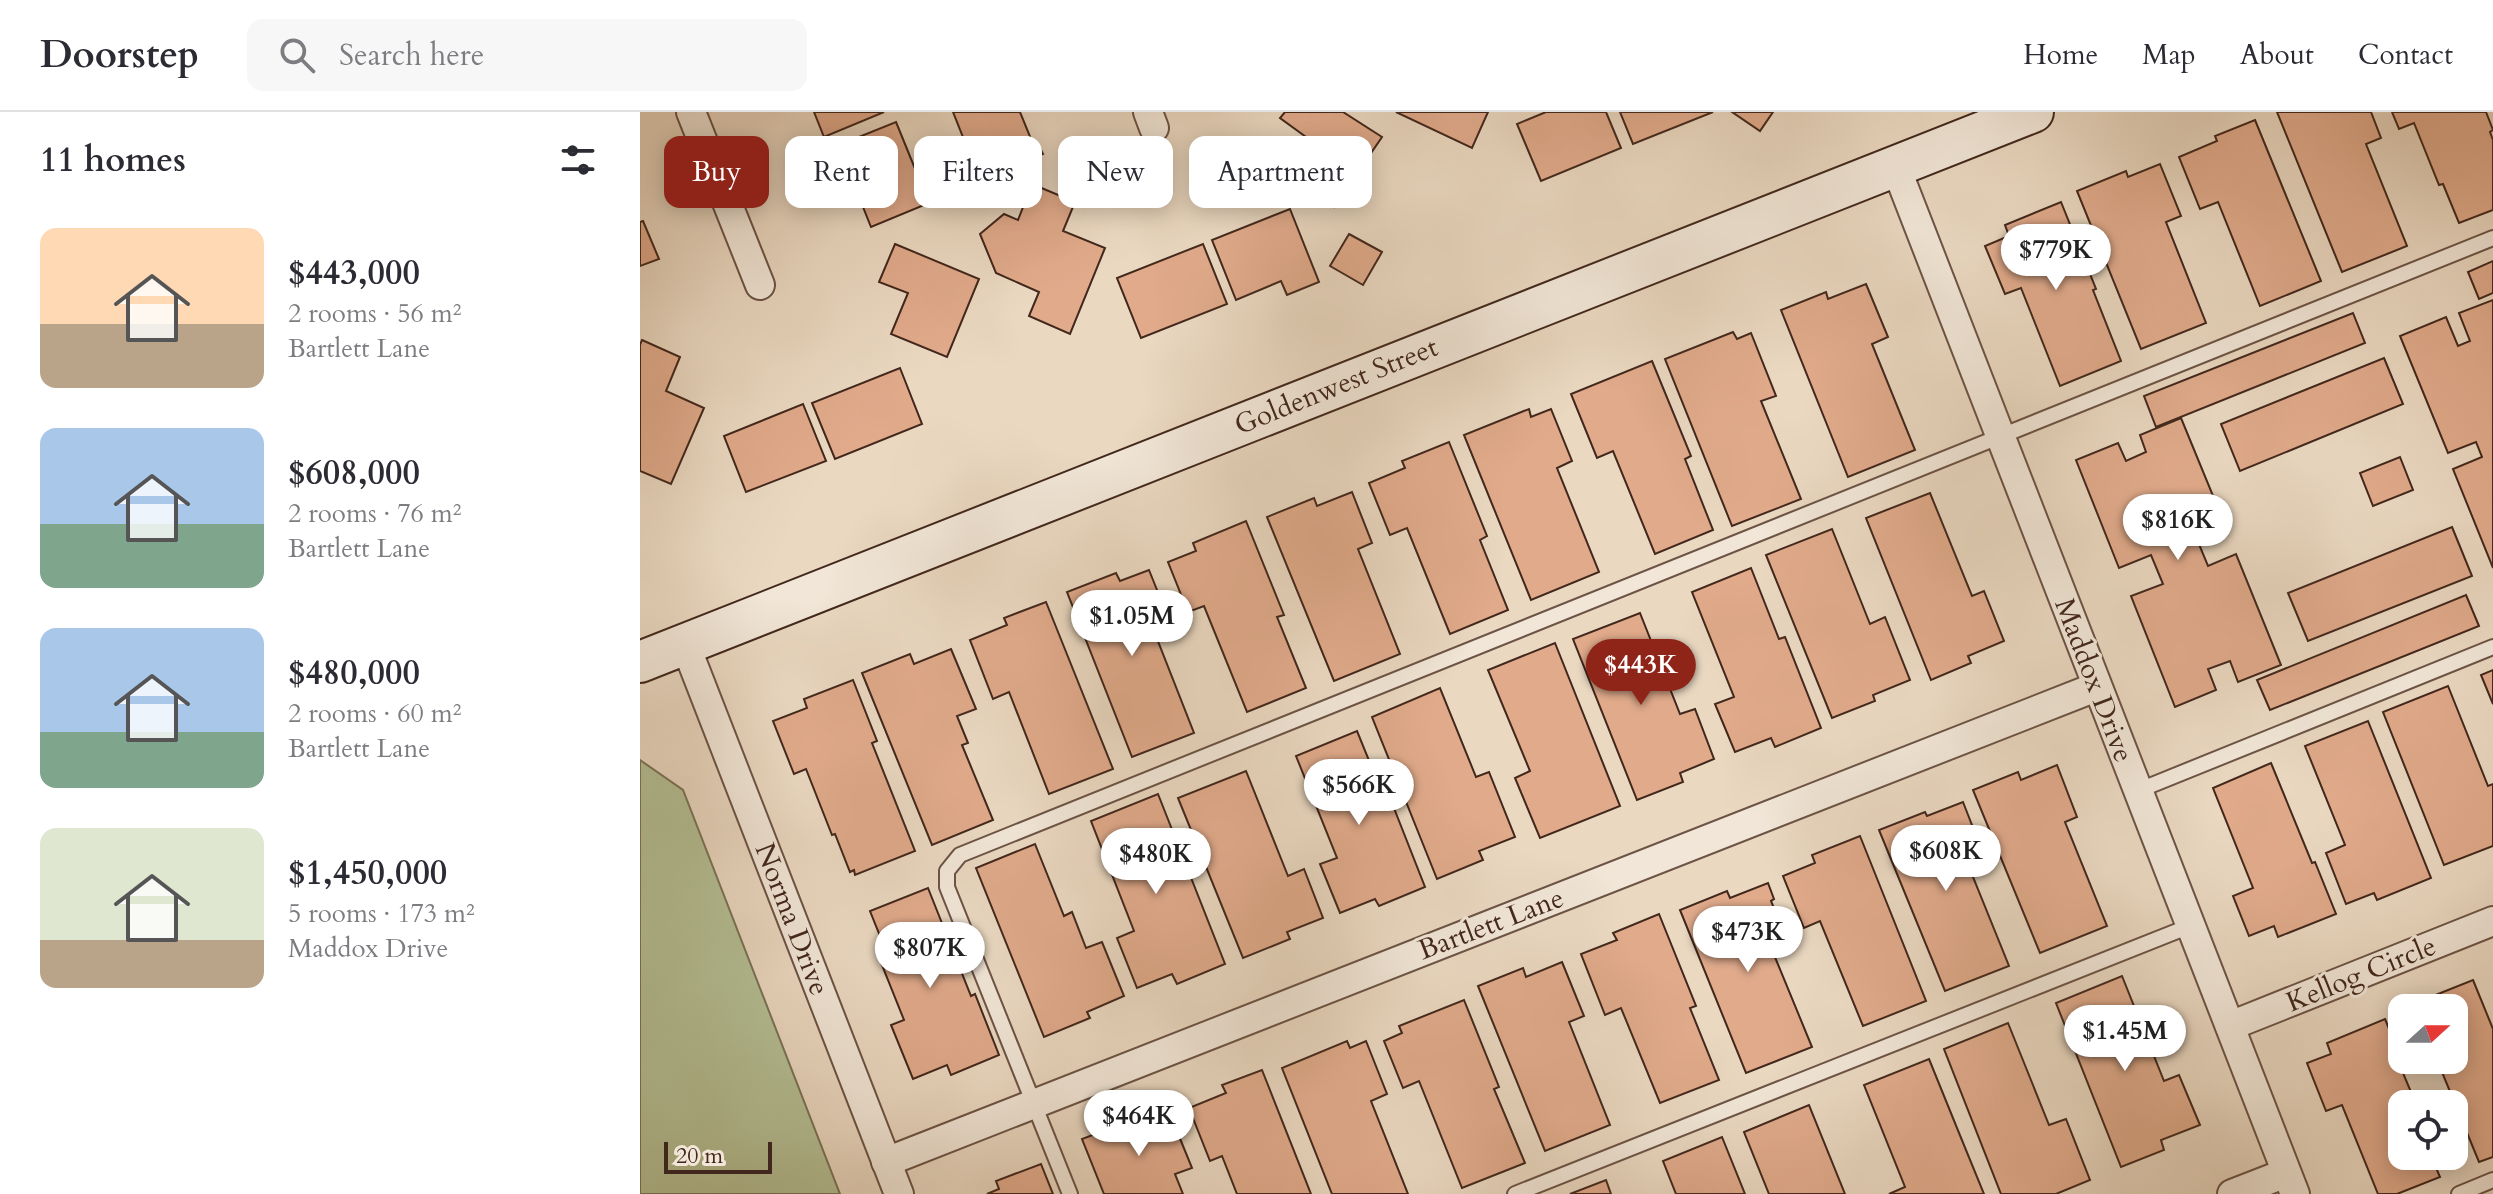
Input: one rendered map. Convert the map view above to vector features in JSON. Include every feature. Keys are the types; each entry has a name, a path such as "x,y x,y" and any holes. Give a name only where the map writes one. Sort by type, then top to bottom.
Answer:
{"main road":[{"name":"Goldenwest Street","path":"640,662 2033,112"}],"street":[{"path":"691,112 760,285"},
{"name":"Maddox Drive","path":"1895,165 2291,1183"},
{"name":"Norma Drive","path":"685,644 899,1194"},
{"name":"Bartlett Lane","path":"886,1162 2096,687"},
{"name":"Kellog Circle","path":"2230,1026 2493,921"},
{"path":"2232,1194 2291,1183"}],"lane":[{"path":"1070,1194 947,887 947,871 960,855 2493,238"},
{"path":"2137,791 2493,647"},
{"path":"1515,1194 2190,926"},
{"path":"2459,1194 2493,1180"}],"green space":[{"path":"640,760 683,790 840,1194 640,1194"}],"building":[{"path":"814,112 884,112 826,136 824,136"},
{"path":"953,112 1020,112 1030,136 963,136"},
{"path":"1285,112 1343,112 1382,137 1372,152 1372,136 1305,136 1280,118"},
{"path":"1396,112 1488,112 1472,148"},
{"path":"1546,112 1606,112 1621,148 1541,181 1517,124"},
{"path":"1620,112 1713,112 1633,144"},
{"path":"1732,112 1773,112 1760,131"},
{"path":"2277,112 2371,112 2381,138 2366,144 2407,246 2342,272"},
{"path":"2392,112 2486,112 2493,130 2490,132 2493,140 2493,210 2459,223 2443,184 2439,185 2414,123 2399,129"},
{"path":"2255,120 2321,281 2260,306 2218,202 2200,209 2179,157 2217,141 2215,136"},
{"path":"896,122 914,166 914,208 917,208 871,227 863,208 898,208 898,136 861,136"},
{"path":"2160,164 2181,216 2166,222 2206,323 2141,349 2077,191 2126,171 2128,177"},
{"path":"1042,188 1058,195 1058,208 1073,208 1063,231 1105,248 1070,334 1029,316 1039,292 996,273 980,234 1004,214 1018,220 1023,208 1042,208"},
{"path":"2061,202 2121,361 2060,386 2021,288 2005,294 1985,246 2009,236 2005,225"},
{"path":"1290,209 1319,282 1287,295 1281,281 1236,300 1212,240"},
{"path":"643,221 659,259 640,266 640,222"},
{"path":"1349,234 1382,252 1363,285 1330,266"},
{"path":"895,244 979,279 947,357 891,334 908,293 879,282"},
{"path":"1203,244 1227,304 1141,338 1117,278"},
{"path":"2493,261 2493,293 2479,299 2468,272"},
{"path":"1866,284 1888,337 1872,344 1915,450 1848,477 1781,310 1826,292 1828,299"},
{"path":"2493,300 2493,568 2453,469 2482,457 2476,442 2448,453 2400,336 2446,317 2458,346 2470,341 2459,313"},
{"path":"2353,313 2365,343 2156,427 2144,396"},
{"path":"1733,332 1737,339 1751,333 1776,396 1761,401 1801,499 1732,526 1665,359"},
{"path":"642,340 680,357 666,391 704,408 671,484 640,471"},
{"path":"2384,358 2403,404 2240,471 2221,424"},
{"path":"1652,361 1691,456 1685,459 1713,530 1655,554 1613,451 1597,458 1571,394"},
{"path":"900,368 922,424 835,459 812,403"},
{"path":"803,404 826,461 746,492 724,436"},
{"path":"1529,409 1531,417 1551,409 1572,461 1557,468 1599,572 1531,600 1464,435"},
{"path":"2181,418 2225,525 2196,537 2208,566 2236,554 2281,665 2238,682 2230,661 2208,669 2216,690 2175,707 2131,596 2163,584 2151,555 2119,568 2076,460 2118,443 2126,461 2146,452 2140,435"},
{"path":"1449,442 1487,536 1480,540 1508,610 1450,634 1407,528 1390,535 1369,483 1405,468 1402,461"},
{"path":"2400,457 2413,490 2373,506 2360,473"},
{"path":"1352,492 1372,543 1358,549 1400,654 1334,681 1267,517 1314,498 1317,506"},
{"path":"1930,493 1972,596 1984,591 2004,641 1968,656 1971,663 1931,680 1866,518"},
{"path":"1246,521 1284,615 1277,617 1306,688 1247,712 1204,606 1188,612 1168,562 1196,551 1193,543"},
{"path":"2452,527 2472,576 2308,641 2288,593"},
{"path":"1832,529 1870,624 1885,617 1910,680 1873,695 1875,701 1832,718 1766,555"},
{"path":"1751,568 1779,639 1785,637 1821,728 1775,747 1771,738 1735,752 1715,704 1734,697 1692,592"},
{"path":"1149,570 1171,625 1154,631 1194,733 1132,757 1067,592 1116,573 1120,581"},
{"path":"2466,595 2479,626 2270,710 2257,680"},
{"path":"1046,602 1113,769 1049,794 1009,692 993,699 970,640 1007,625 1004,618"},
{"path":"1640,613 1680,714 1695,709 1714,759 1680,773 1683,782 1637,800 1573,639"},
{"path":"1555,643 1620,806 1540,838 1515,778 1530,771 1488,670"},
{"path":"951,649 976,709 957,716 968,743 962,745 993,820 932,845 862,673 910,654 914,664"},
{"path":"2493,670 2493,704 2481,675"},
{"path":"853,680 877,741 872,743 915,851 855,875 854,870 850,872 835,834 832,835 806,769 794,774 773,721 807,708 804,699"},
{"path":"2448,686 2488,786 2493,784 2493,846 2444,865 2383,712"},
{"path":"1440,688 1476,777 1489,772 1515,837 1479,851 1483,860 1437,879 1372,717"},
{"path":"2368,721 2431,878 2377,900 2374,893 2346,904 2326,853 2345,845 2305,746"},
{"path":"1357,731 1383,795 1388,793 1425,887 1379,906 1375,899 1340,913 1320,864 1337,858 1296,756"},
{"path":"2271,763 2336,914 2278,937 2274,926 2249,936 2233,896 2253,888 2213,788"},
{"path":"2057,765 2077,817 2065,822 2107,926 2040,953 1973,790 2018,772 2021,780"},
{"path":"1246,771 1288,876 1304,869 1323,918 1287,932 1290,939 1243,958 1178,798"},
{"path":"1158,794 1225,964 1177,984 1172,974 1137,988 1117,938 1134,931 1091,821"},
{"path":"1963,802 1984,856 1967,862 2009,966 1945,991 1879,830 1925,812 1927,816"},
{"path":"1860,836 1926,1001 1863,1026 1820,921 1804,928 1783,876 1815,863 1812,855"},
{"path":"1035,844 1064,916 1072,912 1086,948 1102,942 1124,996 1087,1012 1090,1018 1044,1037 976,868"},
{"path":"1768,883 1774,899 1771,901 1786,938 1770,945 1812,1047 1746,1073 1680,910 1727,891 1730,898"},
{"path":"928,888 971,996 975,994 999,1055 951,1075 947,1065 913,1079 891,1025 904,1020 878,955 886,951 870,911"},
{"path":"1659,914 1696,1006 1690,1008 1719,1080 1660,1103 1621,1008 1605,1015 1581,954 1617,940 1613,933"},
{"path":"1562,962 1584,1016 1569,1022 1610,1125 1545,1151 1478,986 1523,968 1526,977"},
{"path":"2122,976 2164,1081 2179,1075 2200,1125 2161,1140 2164,1150 2121,1167 2056,1003"},
{"path":"2473,980 2493,1029 2493,1157 2479,1162 2468,1135 2468,1090 2449,1090 2443,1074 2468,1074 2468,994 2438,994"},
{"path":"1464,1000 1499,1087 1494,1089 1525,1163 1462,1188 1419,1081 1403,1088 1384,1041 1402,1033 1399,1026"},
{"path":"2385,1019 2388,1026 2388,1074 2403,1074 2410,1090 2388,1090 2388,1170 2437,1170 2440,1177 2397,1194 2378,1194 2342,1105 2326,1111 2307,1063 2331,1054 2327,1043"},
{"path":"2008,1023 2049,1125 2066,1119 2090,1180 2056,1194 2001,1194 1944,1049"},
{"path":"1347,1041 1350,1048 1366,1041 1387,1094 1371,1101 1408,1194 1332,1194 1282,1068"},
{"path":"1929,1059 1984,1194 1889,1194 1905,1187 1864,1085"},
{"path":"1262,1070 1311,1194 1237,1194 1222,1156 1210,1161 1189,1108 1226,1093 1222,1085"},
{"path":"1809,1105 1845,1194 1769,1194 1744,1132"},
{"path":"1170,1114 1192,1168 1175,1174 1183,1194 1104,1194 1082,1139 1129,1121 1132,1129"},
{"path":"1722,1137 1745,1194 1676,1194 1663,1161"},
{"path":"1041,1164 1053,1194 987,1194 999,1189 996,1181"},
{"path":"1606,1180 1611,1194 1570,1194"}]}
